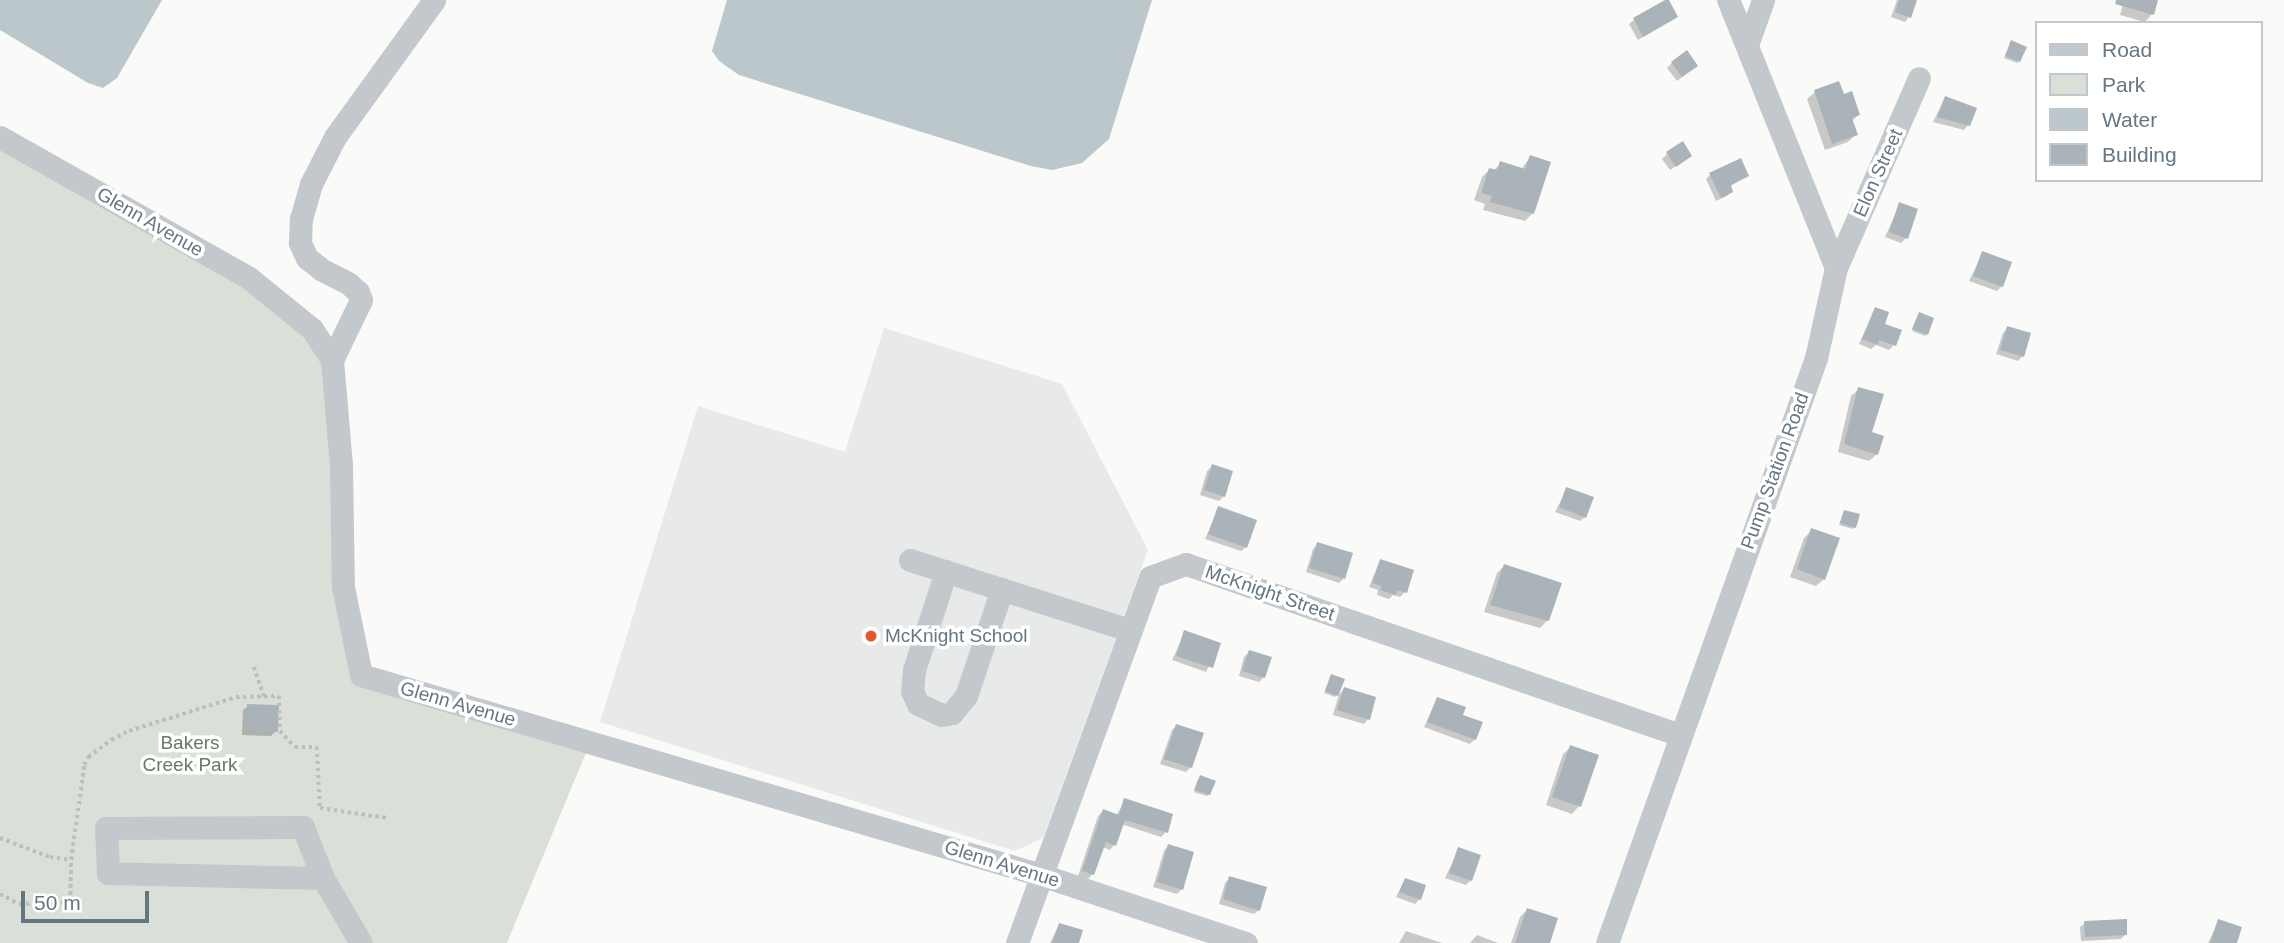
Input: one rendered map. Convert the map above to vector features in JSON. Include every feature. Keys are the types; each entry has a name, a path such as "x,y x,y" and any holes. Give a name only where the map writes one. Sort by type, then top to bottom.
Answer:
{"street":[{"path":"332,360 361,300 358,292 348,284 307,258 300,243 301,219 308,196 335,137 434,0"},
{"path":"1728,0 1836,268"},
{"path":"1747,45 1763,0"},
{"name":"Elon Street","path":"1836,268 1919,78"},
{"name":"Glenn Avenue","path":"0,136 249,278 312,329 332,360 341,465 343,587 361,675 1041,875 1246,943"},
{"name":"Pump Station Road","path":"1607,943 1816,358 1836,268"},
{"path":"910,559 1130,630"},
{"name":"McKnight Street","path":"1017,943 1150,577 1186,564 1680,735"},
{"path":"946,571 914,670 912,691 918,704 942,715 952,713 967,696 1002,589"},
{"path":"323,878 108,873 106,828 303,827 323,878 360,943"}],"path":[{"path":"254,667 264,696"},
{"path":"0,894 19,904 70,902 71,860 83,765 93,751 129,731 236,696 279,696 281,731 295,747 317,747 320,808 388,818"},
{"path":"0,838 40,853 71,860"}],"shaded area":[{"name":"McKnight School","path":"884,328 1062,384 1148,550 1043,838 1015,851 600,722 698,406 845,452"}],"green space":[{"name":"Bakers Creek Park","path":"0,135 249,278 332,360 361,675 590,743 507,943 0,943"}],"water":[{"path":"0,0 162,0 117,78 103,88 88,83 0,30"},
{"path":"727,0 1152,0 1109,139 1082,163 1052,170 1031,166 739,75 719,61 712,51"}],"building":[{"path":"1669,0 1678,17 1643,37 1633,18"},
{"path":"1899,0 1917,0 1911,18 1895,12"},
{"path":"2116,0 2158,0 2154,15 2115,4"},
{"path":"2011,40 2027,47 2020,62 2005,56"},
{"path":"1687,50 1698,66 1682,77 1671,62"},
{"path":"1839,81 1844,94 1852,91 1860,115 1852,118 1858,135 1832,144 1814,90"},
{"path":"1945,96 1977,108 1970,126 1937,117"},
{"path":"1683,141 1692,156 1676,167 1666,152"},
{"path":"1530,155 1551,162 1534,214 1490,202 1492,196 1481,193 1489,168 1497,170 1500,161 1525,169"},
{"path":"1741,158 1749,176 1731,185 1733,192 1721,198 1709,173"},
{"path":"1899,202 1918,209 1908,239 1889,232"},
{"path":"1982,251 2012,262 2003,287 1973,276"},
{"path":"1875,307 1889,312 1885,324 1902,330 1896,346 1879,340 1878,345 1862,339"},
{"path":"1919,312 1934,318 1928,335 1912,329"},
{"path":"2007,326 2031,333 2024,357 2000,350"},
{"path":"1858,387 1884,394 1872,432 1884,436 1878,455 1844,444"},
{"path":"1212,464 1233,471 1225,497 1204,490"},
{"path":"1566,487 1594,497 1586,518 1559,507"},
{"path":"1218,506 1257,520 1247,548 1208,534"},
{"path":"1844,510 1860,514 1856,528 1840,523"},
{"path":"1811,528 1840,538 1825,580 1797,569"},
{"path":"1317,542 1353,553 1345,579 1309,568"},
{"path":"1380,559 1414,570 1407,593 1397,590 1396,595 1380,590 1382,586 1372,583"},
{"path":"1504,564 1562,583 1549,621 1490,605"},
{"path":"1184,630 1221,643 1213,668 1176,656"},
{"path":"1249,650 1272,657 1265,678 1242,671"},
{"path":"1331,674 1345,679 1338,696 1325,691"},
{"path":"1344,687 1376,697 1370,720 1337,710"},
{"path":"1437,697 1466,707 1463,715 1483,722 1476,740 1427,722"},
{"path":"247,704 279,705 278,732 246,731"},
{"path":"1176,724 1204,733 1192,768 1164,759"},
{"path":"1570,745 1599,755 1581,807 1552,797"},
{"path":"1200,775 1216,781 1210,795 1194,790"},
{"path":"1124,798 1173,814 1168,833 1125,820 1116,846 1106,842 1094,875 1082,871 1103,809 1119,815"},
{"path":"1168,844 1194,852 1183,890 1157,882"},
{"path":"1458,847 1481,855 1472,881 1449,873"},
{"path":"1229,876 1267,887 1260,911 1223,899"},
{"path":"1405,878 1426,885 1421,900 1399,892"},
{"path":"1527,908 1558,918 1550,943 1515,943"},
{"path":"2127,919 2127,935 2085,937 2084,921"},
{"path":"2218,919 2242,927 2237,943 2210,943"},
{"path":"1059,923 1083,930 1079,943 1052,943"}],"place":[{"name":"McKnight School","path":"871,636"}]}
